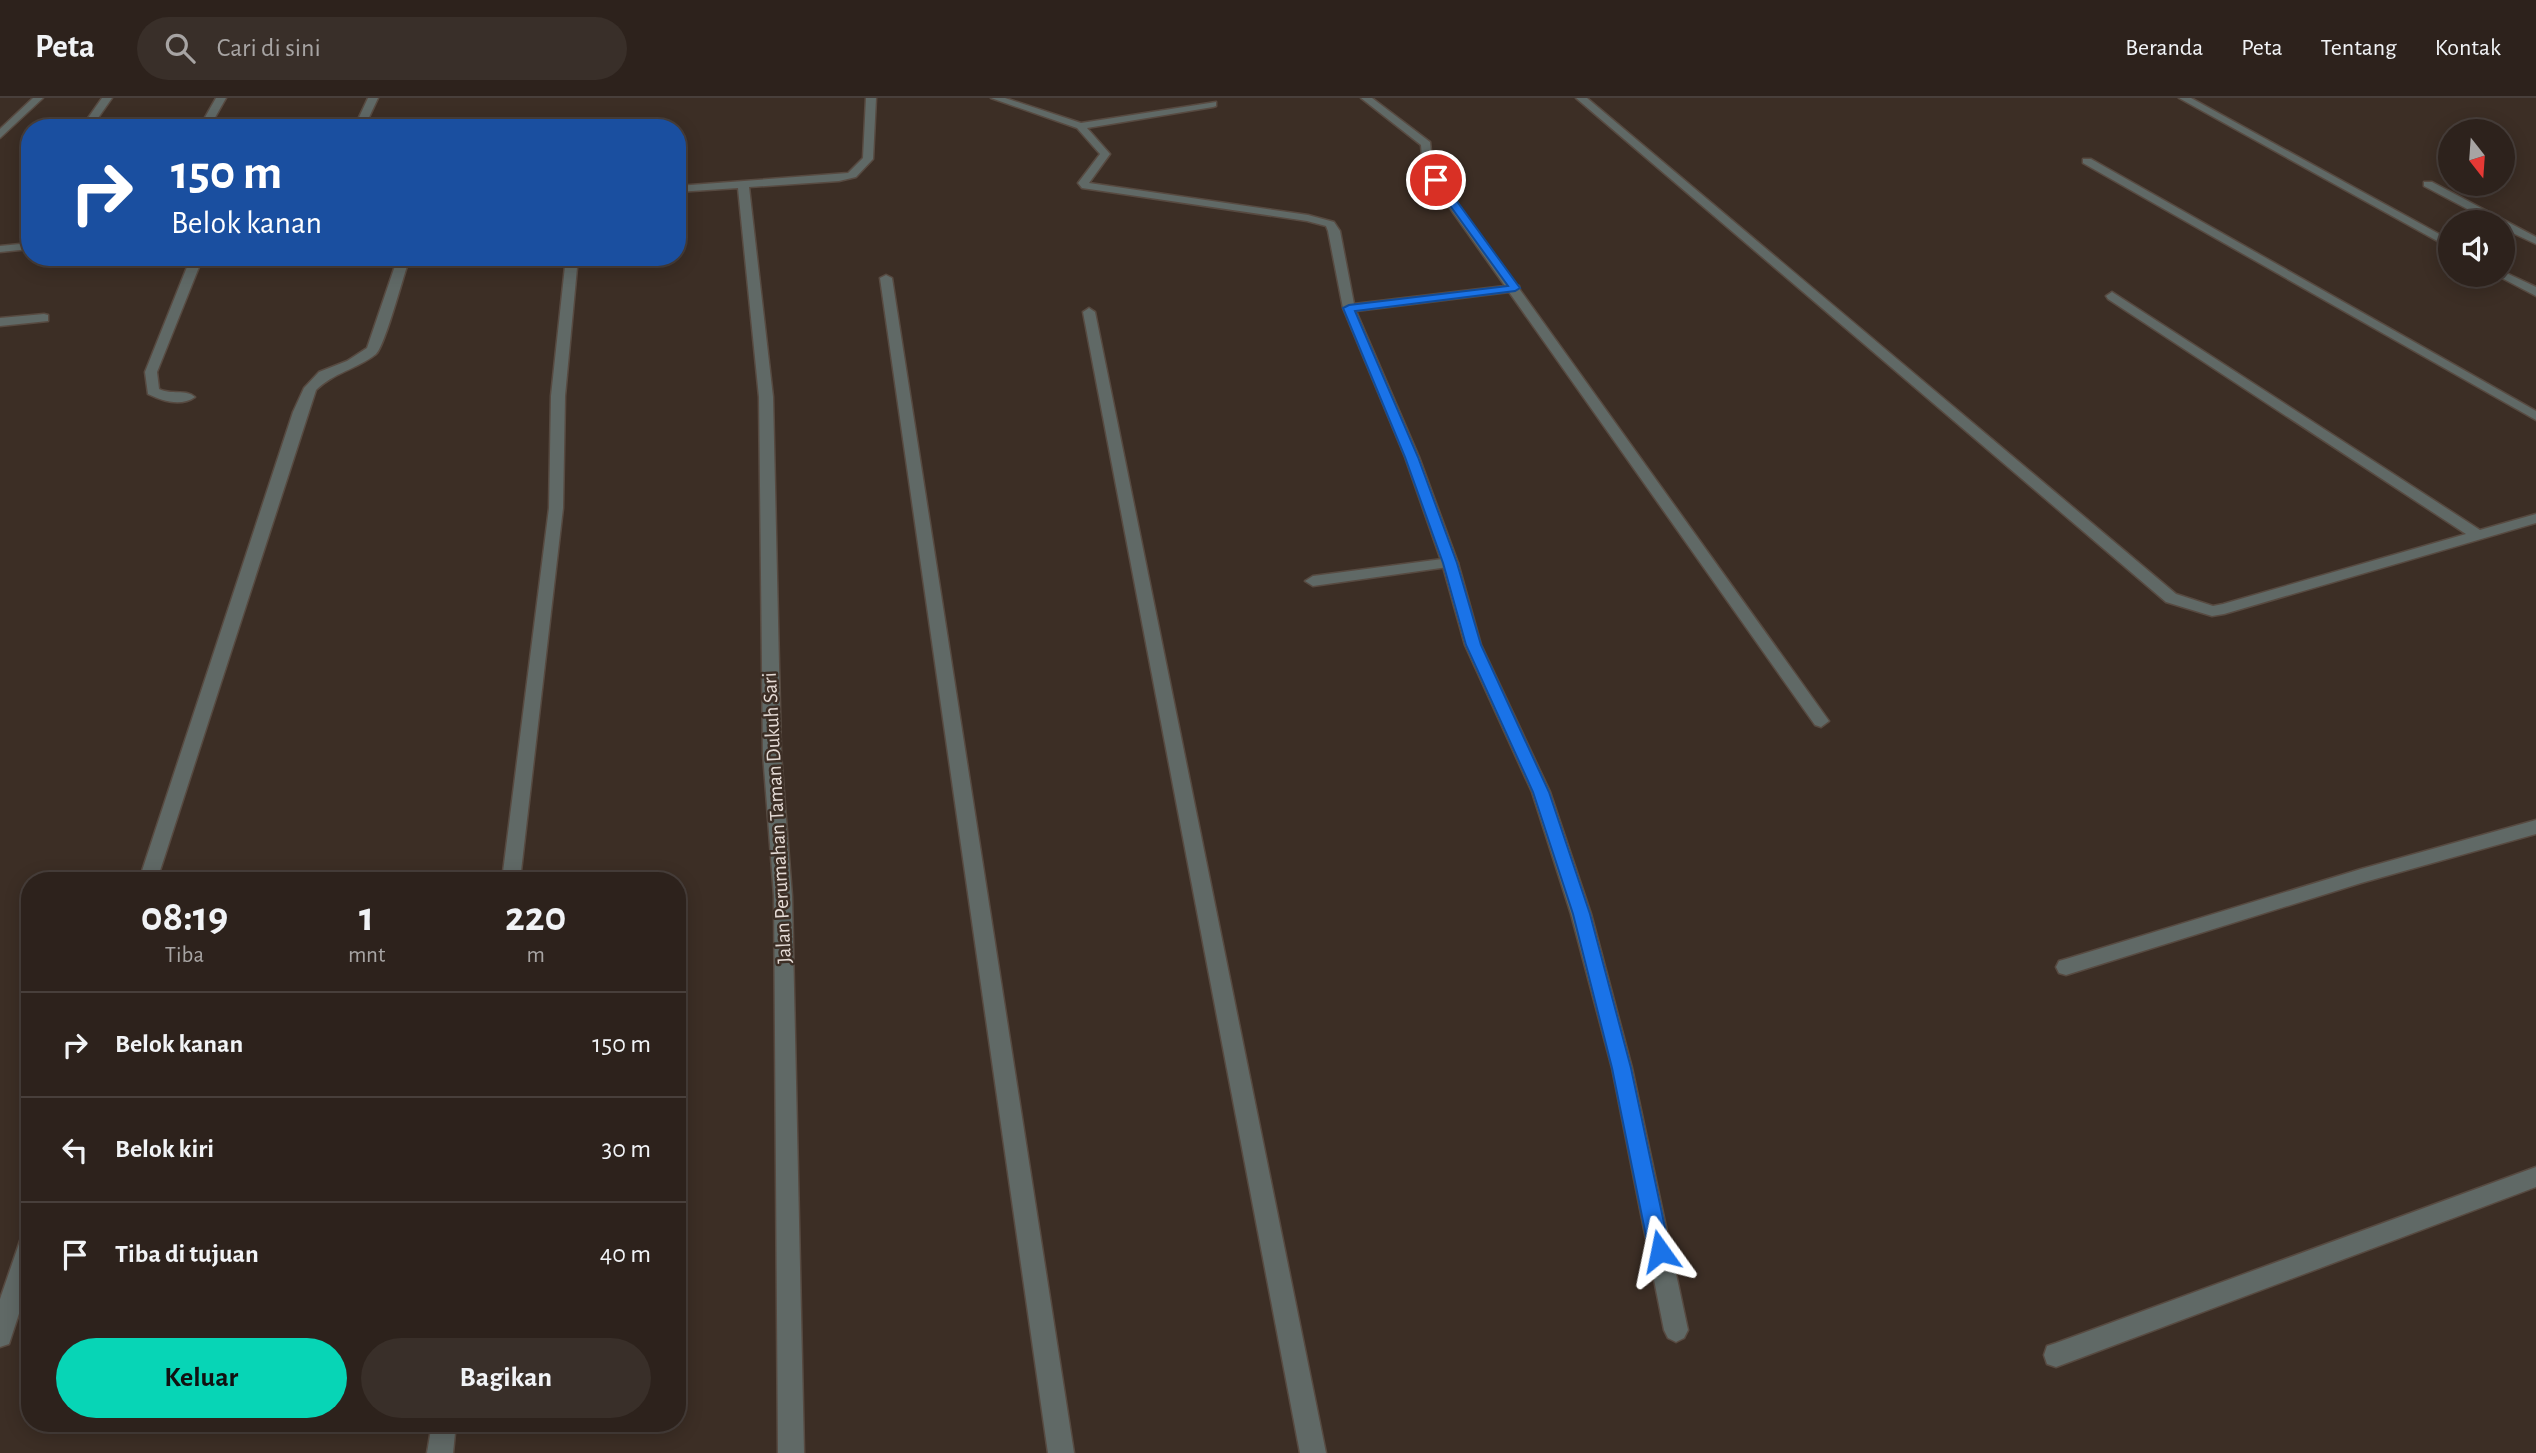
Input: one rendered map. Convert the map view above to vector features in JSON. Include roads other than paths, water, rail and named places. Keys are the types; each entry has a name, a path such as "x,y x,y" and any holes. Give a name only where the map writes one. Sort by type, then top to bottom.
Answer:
{"street":[{"path":"0,135 38,98"},
{"path":"92,119 107,98"},
{"path":"209,119 221,98"},
{"path":"363,119 373,98"},
{"path":"686,188 852,175 868,159 871,98"},
{"path":"996,98 1080,126 1213,104"},
{"path":"1366,98 1426,144 1428,150 1425,159 1428,170 1515,288 1821,721"},
{"path":"2184,98 2438,238"},
{"path":"1581,99 2171,598 2211,611 2224,609 2536,518"},
{"path":"1080,126 1105,154 1083,183 1086,186 1308,218 1330,224 1336,236 1349,308 1412,457 1450,563 1474,645 1541,792 1581,914 1622,1068 1676,1330"},
{"path":"2087,161 2536,416"},
{"path":"2428,184 2477,210"},
{"name":"Jalan Perumahan Taman Dukuh Sari","path":"743,185 766,397 772,754 783,896 791,1453"},
{"path":"2515,230 2536,241"},
{"path":"0,249 21,247"},
{"path":"188,397 166,398 153,391 151,372 193,266"},
{"path":"151,872 305,400 310,388 324,375 351,364 373,349 380,337 401,266"},
{"path":"511,872 556,508 558,397 571,266"},
{"path":"886,278 1061,1453"},
{"path":"2515,281 2536,292"},
{"path":"1349,308 1515,288"},
{"path":"2112,296 2476,534"},
{"path":"1088,312 1313,1453"},
{"path":"0,322 44,318"},
{"path":"1314,581 1450,563"},
{"path":"2066,967 2361,876 2536,827"},
{"path":"2056,1355 2536,1177"},
{"path":"0,1335 21,1271"},
{"path":"440,1453 443,1432"}]}
